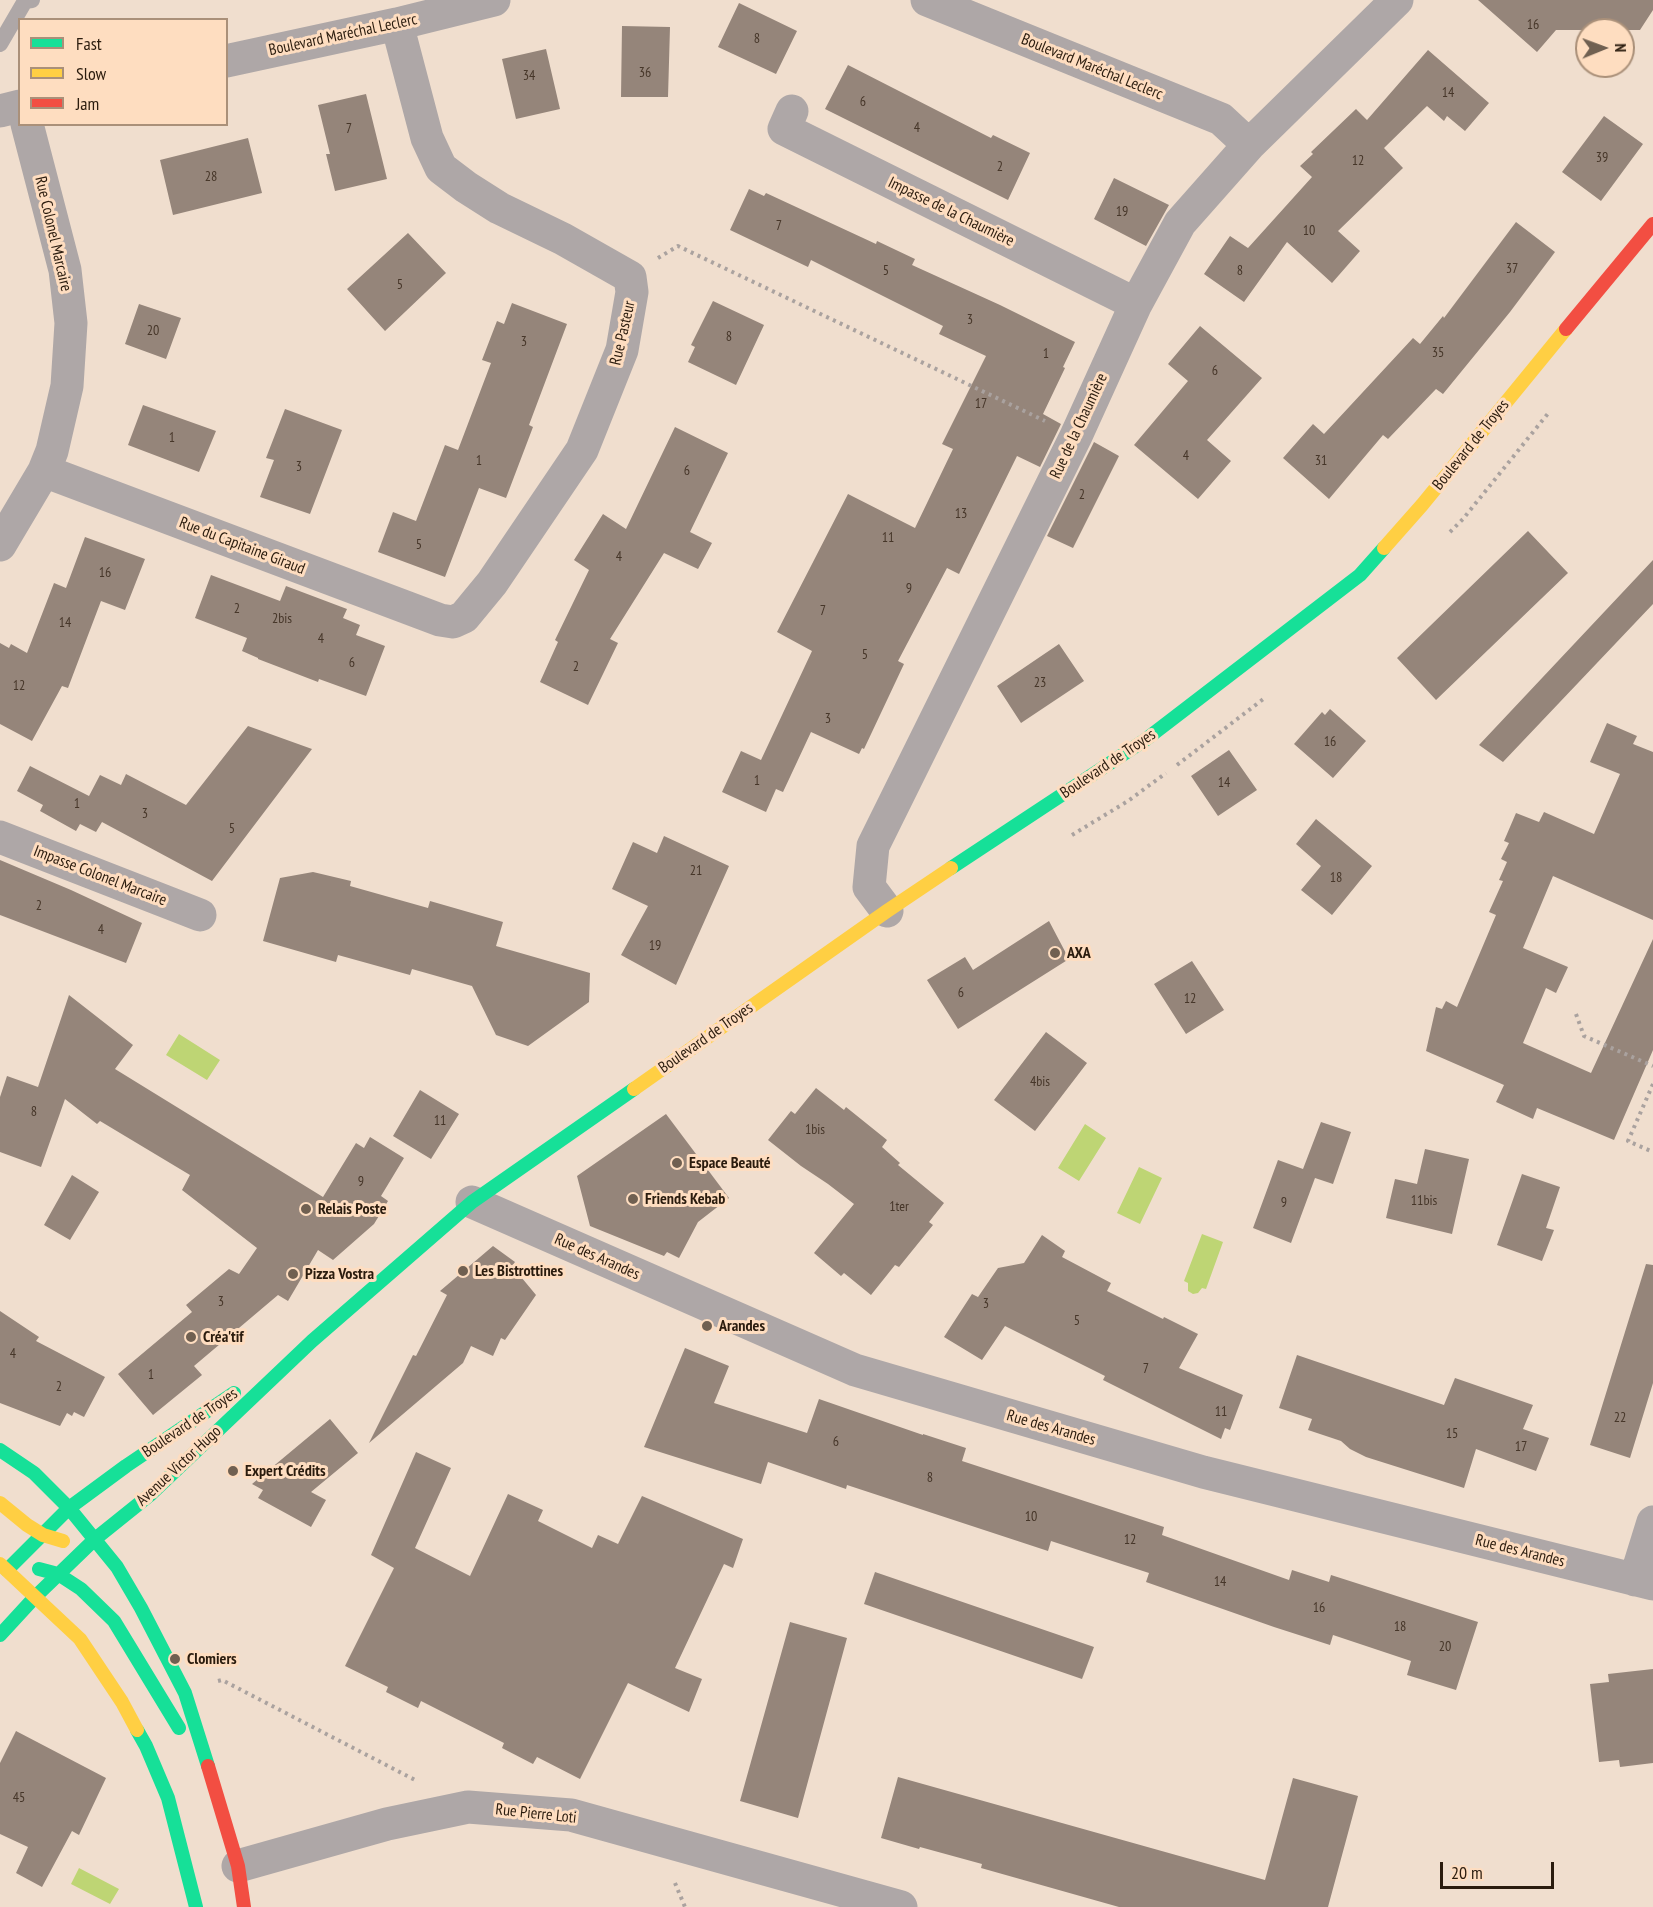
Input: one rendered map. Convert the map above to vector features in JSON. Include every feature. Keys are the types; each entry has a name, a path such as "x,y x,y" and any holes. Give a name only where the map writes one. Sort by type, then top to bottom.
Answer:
{"main road":[{"name":"Boulevard de Troyes","path":"69,1508 126,1466 312,1341 471,1202 887,911 1145,740 1360,575 1422,505 1653,224"},
{"name":"Avenue Victor Hugo","path":"94,1539 151,1494 312,1341"},
{"path":"0,1450 34,1473 69,1508 117,1567 141,1608 184,1693 238,1866 244,1907"},
{"path":"0,1503 43,1535 70,1543 94,1539"},
{"path":"2,1570 43,1535 69,1508"},
{"path":"0,1635 94,1539"},
{"path":"2,1570 41,1569 58,1575 81,1589 114,1621 166,1705 219,1800"},
{"path":"2,1570 80,1639 122,1702 146,1746 168,1798 196,1907"}],"street":[{"name":"Boulevard Maréchal Leclerc","path":"228,61 397,24 494,0"},
{"name":"Boulevard Maréchal Leclerc","path":"927,0 1221,119 1249,145"},
{"name":"Rue de la Chaumière","path":"887,911 869,887 873,846 1076,436 1136,304 1180,224 1249,145 1397,0"},
{"name":"Rue Pasteur","path":"397,24 427,138 441,168 499,208 563,238 630,276 632,292 622,350 582,450 519,543 464,617 453,622 440,620"},
{"path":"0,111 18,106"},
{"name":"Impasse de la Chaumière","path":"792,111 784,129 1136,304"},
{"name":"Rue Colonel Marcaire","path":"0,545 44,471 67,386 71,323 65,270 28,126"},
{"name":"Rue du Capitaine Giraud","path":"44,471 440,620"},
{"name":"Impasse Colonel Marcaire","path":"0,837 200,915"},
{"name":"Rue des Arandes","path":"471,1202 855,1370 1203,1472 1644,1582"},
{"path":"1644,1582 1653,1522"},
{"name":"Rue Pierre Loti","path":"238,1866 387,1824 468,1807 572,1815 902,1907"}],"lane":[{"path":"0,44 25,2 32,0"}],"path":[{"path":"630,276 678,246 1076,436"},
{"path":"1576,1014 1584,1036 1653,1066"},
{"path":"1653,1084 1628,1141 1653,1152"},
{"path":"184,1693 222,1680 468,1807"}],"shaded area":[{"path":"179,1034 220,1060 207,1080 166,1055"},
{"path":"1085,1124 1106,1138 1079,1181 1058,1168"},
{"path":"1139,1167 1162,1178 1140,1224 1117,1213"},
{"path":"1202,1234 1223,1242 1206,1289 1202,1288 1198,1293 1193,1294 1188,1291 1188,1283 1184,1281"},
{"path":"79,1868 119,1889 110,1904 71,1884"}],"building":[{"path":"1478,0 1653,0 1653,10 1640,30 1635,30 1635,18 1575,18 1575,30 1556,30 1537,52"},
{"path":"739,3 797,31 776,74 718,47"},
{"path":"622,26 670,27 668,97 621,97"},
{"path":"546,49 560,109 516,119 502,59"},
{"path":"1428,50 1489,103 1465,131 1447,116 1444,121 1427,106 1384,148 1403,168 1338,231 1360,251 1332,283 1287,242 1244,302 1204,274 1230,236 1248,248 1312,177 1300,166 1313,154 1311,152 1356,109 1367,120"},
{"path":"848,65 991,138 993,135 1030,153 1008,200 825,109"},
{"path":"366,94 387,179 335,191 326,154 330,154 318,105"},
{"path":"1604,116 1643,144 1601,201 1562,172"},
{"path":"248,138 262,193 173,215 160,160"},
{"path":"1114,178 1169,205 1146,246 1094,219"},
{"path":"749,189 764,196 766,193 876,244 877,241 915,259 912,265 1075,342 1043,414 1061,424 1040,467 1017,456 959,574 947,568 898,661 904,664 864,749 862,748 859,754 811,732 783,792 776,789 766,812 722,792 741,751 761,760 812,651 777,632 848,494 915,528 953,449 942,444 986,356 939,334 943,326 811,260 808,267 730,230"},
{"path":"1516,222 1555,252 1510,312 1443,394 1436,389 1388,439 1383,435 1329,499 1283,458 1313,424 1324,434 1413,338 1420,344 1443,316 1444,318"},
{"path":"408,233 446,273 385,331 347,289"},
{"path":"713,301 764,325 736,385 688,362 695,347 691,345"},
{"path":"512,303 567,324 529,425 533,427 506,498 479,488 445,577 378,552 393,512 416,521 445,445 458,450 491,363 482,360 497,321 504,324"},
{"path":"139,304 181,318 166,359 125,344"},
{"path":"1200,326 1262,378 1207,440 1231,461 1198,499 1134,445 1188,381 1168,364"},
{"path":"143,405 216,431 199,472 128,445"},
{"path":"285,409 342,430 310,514 260,497 274,460 266,458"},
{"path":"675,427 728,453 690,532 712,543 698,569 664,553 610,639 618,643 588,705 540,682 558,642 555,640 589,570 574,560 603,514 626,529"},
{"path":"1094,442 1119,456 1073,548 1047,536"},
{"path":"1528,531 1568,573 1436,700 1397,658"},
{"path":"85,537 145,559 125,610 101,601 68,688 62,686 32,741 0,724 0,643 9,648 11,644 27,653 54,583 66,588"},
{"path":"1653,560 1653,604 1503,762 1479,745"},
{"path":"211,575 280,601 286,586 347,609 343,618 360,625 356,635 385,646 366,696 319,679 318,682 258,659 242,651 247,638 195,618"},
{"path":"1059,644 1084,681 1021,723 997,686"},
{"path":"1330,709 1366,741 1333,778 1294,744 1322,712 1325,715"},
{"path":"1607,723 1637,736 1633,744 1653,752 1653,920 1553,876 1523,948 1568,967 1556,993 1546,988 1523,1043 1591,1073 1653,939 1653,1050 1614,1140 1537,1108 1533,1119 1496,1102 1504,1085 1426,1051 1436,1007 1442,1009 1446,1001 1457,1007 1496,915 1489,912 1503,881 1499,880 1507,862 1501,859 1509,843 1504,841 1516,813 1539,822 1544,812 1594,834 1620,774 1590,762"},
{"path":"248,726 312,749 212,881 102,822 96,832 80,824 76,831 40,811 43,805 17,791 30,766 89,796 100,775 121,785 126,774 186,805"},
{"path":"1229,750 1257,790 1218,816 1191,776"},
{"path":"1316,819 1372,866 1332,915 1301,890 1321,866 1296,844"},
{"path":"664,836 729,866 676,985 621,955 648,906 612,889 633,842 657,853"},
{"path":"0,860 142,923 126,963 0,915"},
{"path":"313,872 351,881 350,886 428,908 430,901 503,922 496,946 590,973 589,1002 528,1046 496,1035 472,986 412,969 410,975 338,955 336,962 263,941 280,878"},
{"path":"1049,921 1069,959 958,1029 927,980 965,957 973,970"},
{"path":"1192,961 1224,1010 1186,1034 1154,984"},
{"path":"69,995 133,1045 115,1069 323,1197 356,1143 364,1148 370,1137 404,1158 381,1196 388,1201 374,1224 333,1260 318,1250 288,1301 278,1295 194,1366 202,1375 153,1415 118,1374 192,1312 186,1305 229,1269 239,1274 257,1248 182,1190 190,1175 100,1121 97,1124 65,1099 41,1167 0,1152 0,1097 7,1076 38,1087"},
{"path":"1046,1032 1087,1063 1035,1131 994,1100"},
{"path":"816,1088 844,1110 846,1107 887,1140 882,1147 900,1163 898,1165 944,1203 929,1222 933,1225 899,1267 895,1265 871,1295 844,1273 841,1276 814,1253 854,1204 768,1140 791,1111 795,1114"},
{"path":"420,1090 459,1114 431,1159 393,1136"},
{"path":"666,1114 729,1198 698,1222 679,1258 667,1252 664,1256 590,1226 577,1176"},
{"path":"1321,1122 1351,1132 1333,1184 1315,1178 1291,1243 1253,1228 1278,1160 1303,1169"},
{"path":"1425,1149 1469,1159 1452,1234 1386,1218 1395,1179 1417,1184"},
{"path":"1522,1174 1560,1187 1546,1228 1554,1230 1542,1261 1497,1245"},
{"path":"72,1175 99,1192 70,1240 44,1225"},
{"path":"1042,1235 1065,1251 1062,1257 1111,1283 1107,1291 1198,1334 1179,1368 1243,1395 1230,1430 1225,1428 1221,1439 1103,1380 1105,1376 1005,1326 982,1360 944,1337 972,1294 978,1297 998,1268 1024,1263"},
{"path":"493,1246 515,1262 512,1266 536,1295 505,1340 501,1338 493,1356 471,1346 463,1363 369,1443 413,1355 416,1356 447,1295 440,1291"},
{"path":"1646,1264 1653,1265 1653,1383 1630,1458 1590,1445"},
{"path":"0,1311 39,1337 36,1341 105,1377 84,1417 74,1412 72,1416 67,1413 60,1426 0,1403"},
{"path":"685,1348 729,1366 714,1403 807,1433 819,1399 966,1448 962,1461 1164,1527 1162,1535 1289,1580 1292,1570 1329,1582 1331,1575 1478,1622 1456,1690 1407,1675 1411,1661 1333,1635 1330,1645 1274,1627 1146,1582 1149,1573 1051,1541 1048,1551 847,1485 846,1489 768,1462 761,1484 644,1447"},
{"path":"1297,1355 1444,1405 1455,1378 1533,1405 1523,1429 1549,1438 1536,1471 1476,1449 1464,1488 1366,1457 1350,1449 1341,1441 1308,1430 1312,1419 1279,1408"},
{"path":"330,1419 358,1453 311,1492 326,1500 311,1527 258,1498 263,1490 252,1484"},
{"path":"416,1452 451,1468 415,1548 470,1576 508,1494 543,1510 538,1521 592,1548 598,1535 618,1544 642,1496 743,1539 733,1568 724,1564 675,1668 702,1679 689,1712 628,1683 580,1779 537,1757 533,1764 502,1748 504,1743 421,1701 418,1708 386,1692 388,1687 345,1666 394,1568 371,1555"},
{"path":"875,1572 1094,1647 1082,1679 864,1604"},
{"path":"790,1622 847,1638 798,1818 740,1801"},
{"path":"1653,1669 1653,1763 1620,1767 1619,1760 1599,1762 1590,1684 1609,1682 1608,1674"},
{"path":"16,1731 106,1778 79,1835 72,1831 42,1887 16,1873 28,1847 0,1834 0,1763"},
{"path":"898,1777 1265,1880 1293,1778 1358,1796 1328,1907 1119,1907 981,1868 982,1864 881,1838"}],"traffic: fast":[{"path":"951,868 1145,740 1360,575 1384,548"},
{"path":"35,1597 95,1539 151,1494 312,1341 472,1202 634,1089"},
{"path":"7,1570 69,1508 126,1466 234,1393"},
{"path":"0,1450 34,1473 69,1508 117,1567 185,1693 208,1766"},
{"path":"39,1569 58,1574 81,1589 114,1621 179,1728"},
{"path":"0,1635 35,1597"},
{"path":"137,1730 168,1798 196,1907"}],"traffic: slow":[{"path":"1384,548 1566,329"},
{"path":"634,1089 951,868"},
{"path":"0,1503 43,1535 63,1541"},
{"path":"0,1564 80,1639 122,1702 137,1730"}],"traffic: jam":[{"path":"1566,329 1653,224"},
{"path":"208,1766 238,1866 244,1907"}],"place":[{"name":"AXA","path":"1055,953"},
{"name":"Espace Beauté","path":"677,1163"},
{"name":"Friends Kebab","path":"633,1199"},
{"name":"Relais Poste","path":"306,1209"},
{"name":"Les Bistrottines","path":"463,1271"},
{"name":"Pizza Vostra","path":"293,1274"},
{"name":"Arandes","path":"707,1326"},
{"name":"Créa'tif","path":"191,1337"},
{"name":"Expert Crédits","path":"233,1471"},
{"name":"Clomiers","path":"175,1659"}]}
